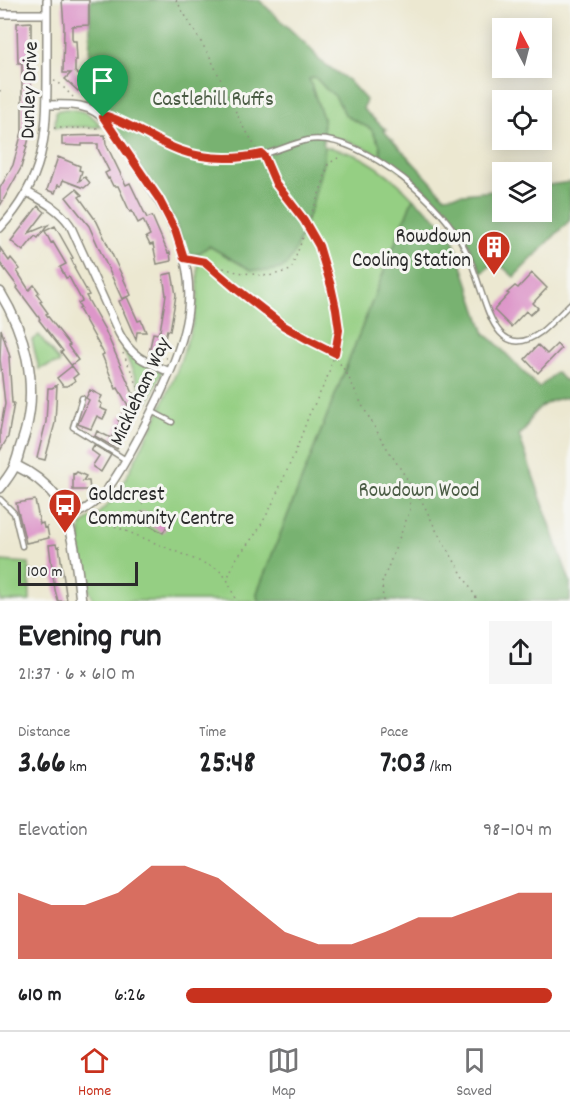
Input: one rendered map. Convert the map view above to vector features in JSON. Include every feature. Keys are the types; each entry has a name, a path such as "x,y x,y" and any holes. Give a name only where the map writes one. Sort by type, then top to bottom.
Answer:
{"street":[{"name":"Dunley Drive","path":"0,228 27,192 38,165 46,128 47,0"},
{"name":"Dunley Drive","path":"2,14 47,14"},
{"name":"Mickleham Way","path":"47,105 78,105 89,108 103,117 162,204 175,230 184,258 188,284 188,311 183,335 170,372 152,411 126,460 101,497 82,512 66,518"},
{"path":"27,192 57,210 70,225 126,344 140,358 170,372"},
{"path":"0,292 20,332 27,356 30,393 28,422 15,465 0,488"},
{"path":"15,465 32,475 52,492 60,504 72,542 81,601"}],"lane":[{"path":"103,117 110,117 178,150 199,156 246,157 308,140 325,140 361,151 403,178 437,209 455,231 474,271 490,318 498,331 509,339 520,341 532,338 547,327 570,304"},
{"path":"82,398 73,427 126,460"},
{"path":"152,411 172,422"},
{"path":"0,499 14,513 22,546"}],"path":[{"path":"176,0 210,57 243,127 258,152 264,156 276,184 307,225 319,246 331,286 339,330 335,353 326,381 309,415 271,507 257,532 236,559 227,579"},
{"path":"47,80 58,82 74,97 78,105"},
{"path":"0,90 0,96"},
{"path":"46,128 110,126"},
{"path":"184,258 237,272 269,276 291,270 328,164 338,158"},
{"path":"205,262 284,326 335,353 383,442 424,505 478,601"},
{"path":"126,344 122,350 145,403 152,411"},
{"path":"383,601 382,583 410,510 409,482"},
{"path":"108,488 144,504"},
{"path":"91,506 106,521 218,568 227,579 236,601"}],"green space":[{"name":"Castlehill Ruffs","path":"90,0 259,0 312,50 319,60 348,80 366,100 363,109 386,130 383,130 444,196 492,191 492,222 552,222 552,185 570,182 570,220 514,277 496,261 482,273 465,237 450,215 422,188 381,156 380,145 371,129 346,116 335,96 315,77 309,79 323,118 324,159 312,206 293,256 280,269 266,271 251,270 209,246 198,254 187,255 176,225 164,202 110,122 107,113 84,102 90,89"},
{"path":"315,77 335,95 346,116 371,129 380,145 381,156 353,143 323,135 323,118 309,79"},
{"path":"65,109 86,113 94,118 101,127 55,127 56,111"},
{"path":"323,146 364,159 390,177 413,198 257,593 258,601 94,601 83,571 80,546 81,526 98,514 115,497 154,423 177,371 194,320 198,295 198,254 209,246 251,270 322,158"},
{"name":"Rowdown Wood","path":"413,198 450,230 485,334 539,388 556,372 564,380 570,380 570,397 554,400 539,408 519,435 570,582 570,601 258,601 257,593"},
{"path":"39,335 59,364 39,369 32,340"},
{"path":"123,349 140,362 162,372 147,404"},
{"path":"0,561 29,563 30,601 0,601"}],"building":[{"path":"62,0 89,0 89,25 72,26 72,39 76,41 75,72 90,89 85,94 65,79 71,73 63,73"},
{"path":"31,22 31,130 21,168 0,206 0,188 13,165 22,132 22,63 18,63 17,23"},
{"path":"105,135 106,144 126,185 130,183 147,218 152,216 168,253 170,252 171,261 157,264 153,244 150,245 146,237 150,235 143,220 138,223 132,211 130,212 118,186 113,186 108,179 105,173 109,171 98,149 98,144 62,145 62,136"},
{"path":"58,157 80,166 79,170 82,171 79,181 85,177 90,183 84,188 63,180 55,193 47,190"},
{"path":"76,189 82,195 79,197 97,222 131,295 122,299 89,226 66,197"},
{"path":"38,206 45,212 29,233 48,225 38,238 35,236 23,251 11,241"},
{"path":"55,226 73,258 71,259 74,268 89,295 86,296 105,330 139,407 138,410 126,415 132,418 117,449 95,436 97,431 111,438 120,422 118,420 121,414 123,416 129,407 118,388 116,389 102,355 104,354 79,309 81,308 78,303 82,301 69,277 66,278 60,267 66,264 45,231"},
{"path":"0,248 9,261 11,258 20,269 17,271 29,290 34,285 39,292 37,294 48,313 46,314 70,345 68,346 78,360 71,365 0,263"},
{"path":"172,273 176,295 170,331 167,330 161,356 149,353 153,333 159,334 160,331 166,295 163,275"},
{"path":"532,273 547,288 533,303 538,308 530,315 526,311 511,327 494,310 509,294 507,293 515,286 518,288"},
{"path":"127,297 146,332 137,332 136,340 119,301"},
{"path":"1,329 10,357 12,403 14,403 8,437 0,451 0,431 5,404 0,359"},
{"path":"557,344 561,349 538,373 525,359 538,345 547,354"},
{"path":"72,366 78,374 73,378 75,381 63,386 57,378"},
{"path":"57,385 55,423 45,460 37,458 46,422 48,388"},
{"path":"90,390 102,396 99,402 102,404 100,408 107,411 103,419 97,416 91,429 78,424 89,400 86,398"},
{"path":"94,445 111,455 101,472 93,467 99,456 91,450"},
{"path":"77,472 86,476 83,481 89,481 90,490 73,490 73,473"},
{"path":"35,500 40,524 43,523 44,528 47,527 49,538 26,543 16,503"},
{"path":"142,511 168,524 163,533 138,519"},
{"path":"56,544 57,547 59,546 67,601 58,601 55,590 49,545"}],"place":[{"name":"Rowdown Cooling Station","path":"494,276"},
{"name":"Goldcrest Community Centre","path":"65,534"}],"route":[{"path":"103,117 110,117 178,150 199,156 219,158 262,154 264,156 276,184 304,220 319,246 336,309 339,330 335,353 284,326 205,262 184,258 165,209 103,117"}]}
